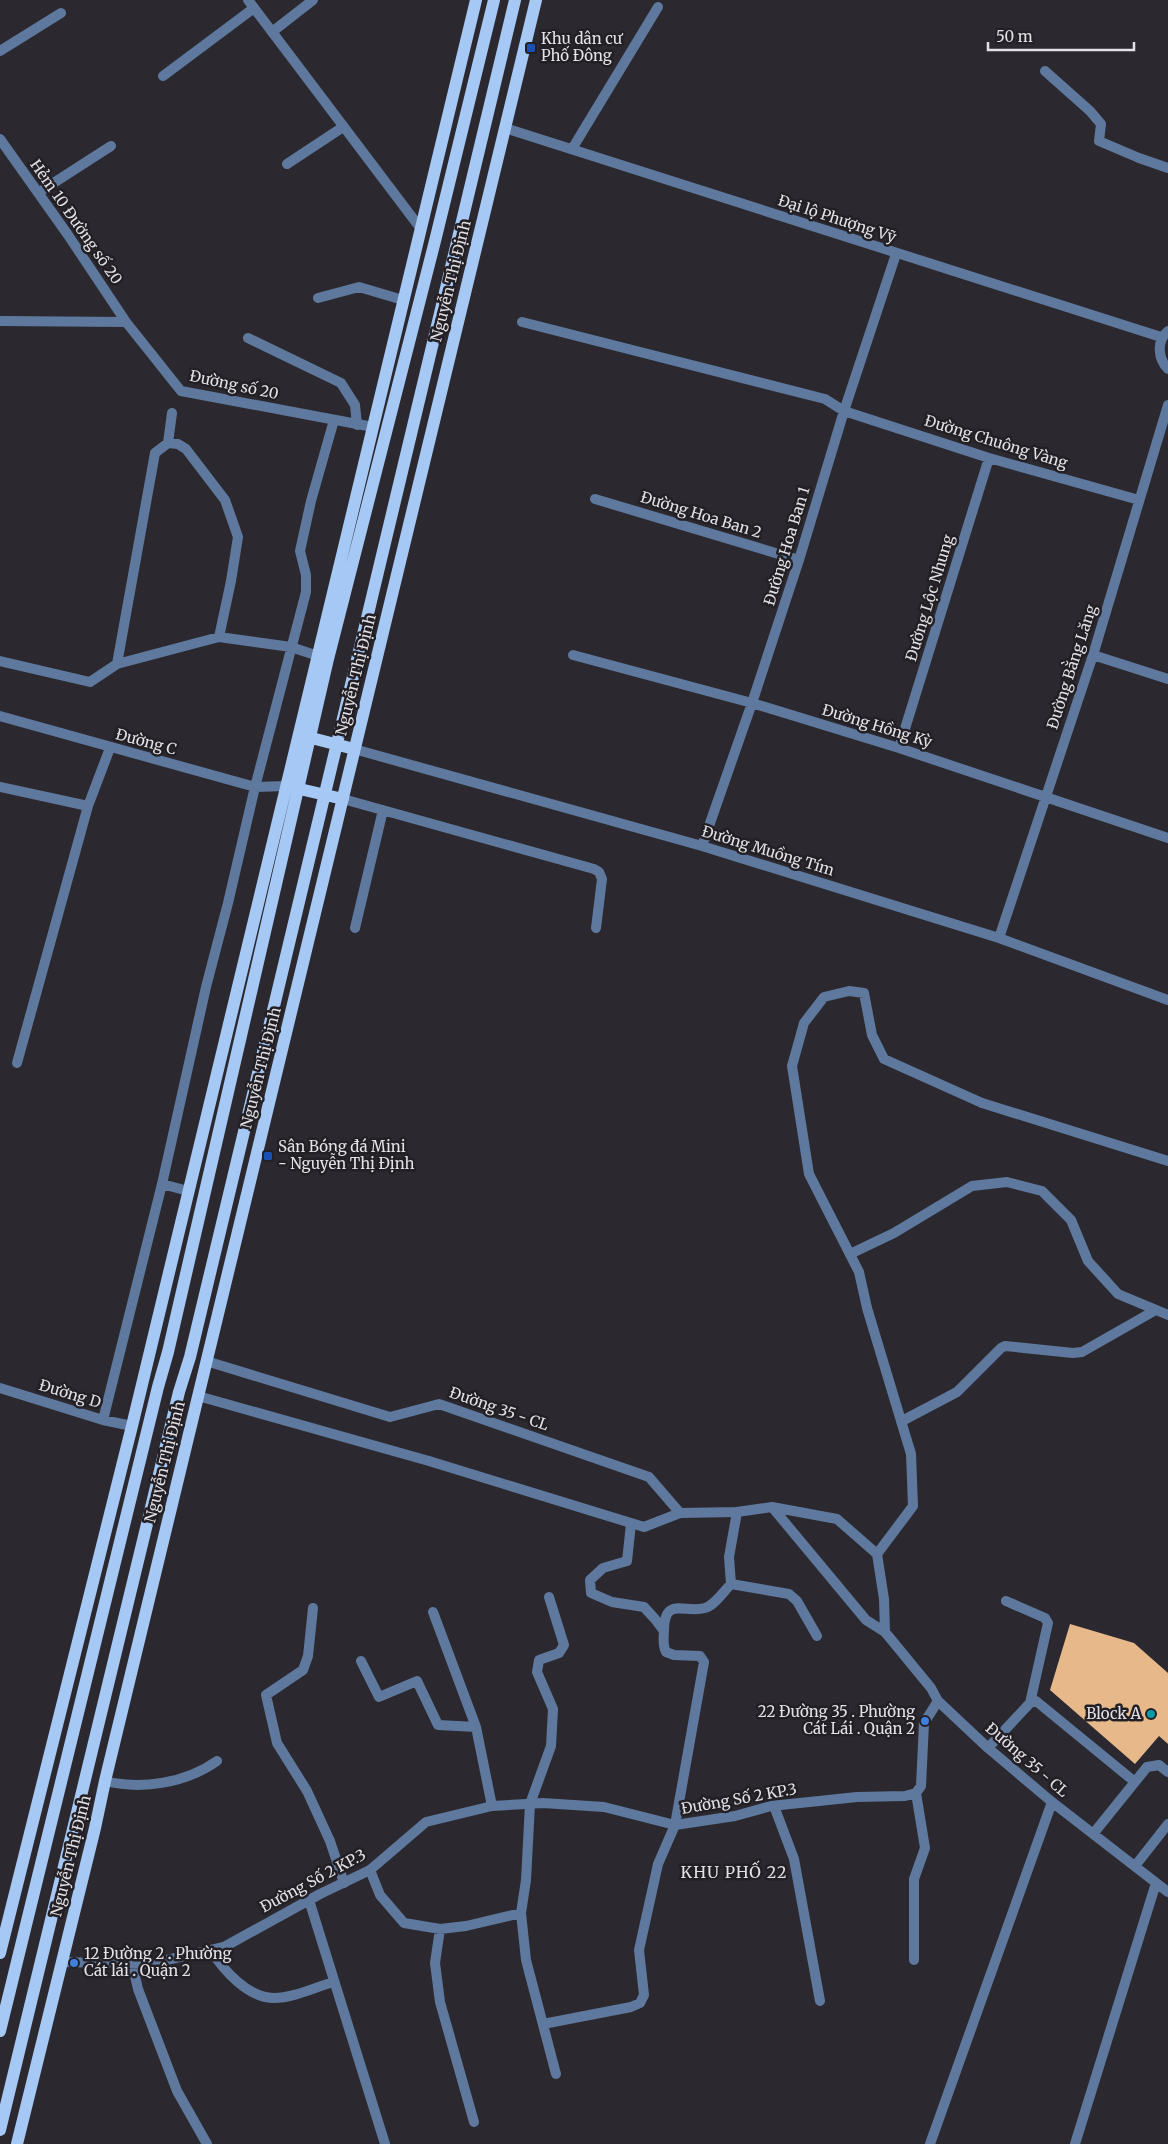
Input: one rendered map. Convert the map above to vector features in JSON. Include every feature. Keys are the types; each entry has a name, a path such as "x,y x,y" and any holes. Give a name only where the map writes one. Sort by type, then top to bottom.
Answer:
{"main road":[{"name":"Nguyễn Thị Định","path":"0,2031 168,1352 373,427 476,0"},
{"name":"Nguyễn Thị Định","path":"323,658 387,432 494,0"},
{"name":"Nguyễn Thị Định","path":"0,2130 179,1392 190,1357 323,794 515,0"},
{"name":"Nguyễn Thị Định","path":"17,2144 536,0"},
{"path":"421,229 435,241"},
{"path":"373,427 387,432"},
{"path":"304,736 354,749"},
{"name":"Nguyễn Thị Định","path":"0,1953 132,1426 188,1191 292,787"},
{"path":"292,787 342,798"},
{"path":"151,1346 206,1362"},
{"path":"142,1382 198,1396"},
{"path":"42,1954 62,1962"}],"street":[{"path":"272,32 313,0"},
{"path":"163,76 251,4 421,229"},
{"path":"572,148 658,7"},
{"path":"0,51 61,13"},
{"path":"1045,71 1090,111 1101,124 1099,140 1168,168"},
{"path":"287,164 343,127"},
{"name":"Đại lộ Phượng Vỹ","path":"505,128 572,148 896,254 1165,334"},
{"name":"Hẻm 10 Đường số 20","path":"0,139 126,322"},
{"path":"38,193 111,146"},
{"name":"Đường Hoa Ban 1","path":"702,846 799,560 844,411 896,254"},
{"path":"318,298 359,287 404,300"},
{"path":"0,321 126,322"},
{"name":"Đường số 20","path":"126,322 182,391 373,427"},
{"name":"Đường Chuông Vàng","path":"522,322 825,399 844,411 989,458 1139,500"},
{"path":"1165,334 1160,358 1168,369"},
{"path":"248,338 341,383 355,404 357,424"},
{"name":"Đường Bằng Lăng","path":"999,938 1093,655 1168,404"},
{"path":"168,443 172,413"},
{"path":"103,1420 162,1184 255,786 306,592 306,575 300,551 311,501 334,420"},
{"path":"117,664 155,453 168,443 178,444 186,449 225,500 238,537 232,581 219,637"},
{"name":"Đường Lộc Nhung","path":"899,748 989,458"},
{"name":"Đường Hoa Ban 2","path":"595,499 799,560"},
{"path":"0,661 90,682 117,664 219,637 291,647 323,658"},
{"path":"1093,655 1168,679"},
{"name":"Đường Hồng Kỳ","path":"573,656 752,703 899,748 1168,838"},
{"name":"Đường C","path":"0,716 110,748 255,786 292,787"},
{"path":"17,1064 88,806 110,748"},
{"name":"Đường Muồng Tím","path":"354,749 702,846 999,938 1168,1000"},
{"path":"0,787 88,806"},
{"path":"342,798 594,869 599,872 602,879 596,928"},
{"path":"355,928 382,810"},
{"path":"877,1554 913,1506 912,1454 867,1308 859,1272 809,1174 792,1066 804,1024 824,997 849,991 864,993 872,1035 884,1059 982,1103 1168,1161"},
{"path":"850,1254 894,1233 972,1186 1007,1182 1042,1191 1071,1220 1088,1261 1118,1294 1154,1311 1168,1315"},
{"path":"162,1184 188,1191"},
{"path":"902,1421 957,1392 1005,1346 1046,1351 1082,1352 1154,1311"},
{"name":"Đường 35 - CL","path":"206,1362 390,1417 439,1404 649,1477 680,1513"},
{"name":"Đường D","path":"0,1388 103,1420 132,1426"},
{"path":"198,1396 429,1462 644,1527 680,1513 737,1512 772,1507 838,1519 877,1554 884,1600 885,1632"},
{"name":"Đường 35 - CL","path":"772,1507 866,1620 885,1632 930,1688 938,1701 988,1748 1052,1802 1168,1892"},
{"path":"543,2024 640,2004 644,1995 640,1950 658,1864 675,1826 704,1662 700,1656 674,1655 666,1652 663,1646 664,1619 673,1608 705,1608 712,1604 731,1584 729,1557 737,1512"},
{"path":"631,1524 627,1561 603,1568 590,1580 591,1593 612,1602 644,1607 664,1631"},
{"path":"731,1584 789,1594 797,1601 816,1636"},
{"path":"549,1597 564,1645 559,1653 539,1660 537,1672 553,1709 551,1746 530,1804 526,1880 521,1913 526,1960 556,2074"},
{"path":"988,1748 1030,1703 1048,1623 1044,1618 1006,1601"},
{"path":"313,1608 308,1656 303,1670 266,1695 277,1743 307,1791 330,1841 344,1883"},
{"path":"433,1612 476,1727 492,1806"},
{"path":"361,1661 379,1697 417,1681 438,1725 476,1727"},
{"path":"914,1960 914,1879 925,1848 916,1794 922,1786 924,1722 938,1701"},
{"path":"1030,1703 1036,1702 1136,1782"},
{"path":"105,1781 123,1785 148,1785 191,1775 217,1761"},
{"path":"1093,1834 1147,1767 1159,1765 1168,1772"},
{"name":"Đường Số 2 KP.3","path":"62,1962 149,1964 224,1947 309,1900 370,1870 426,1822 492,1806 530,1804 604,1807 675,1826 735,1816 774,1806 858,1797 916,1794"},
{"path":"930,2144 1052,1802"},
{"path":"774,1806 794,1859 820,2001"},
{"path":"1135,1866 1168,1824"},
{"path":"370,1870 380,1895 404,1923 440,1929 466,1926 521,1913"},
{"path":"1075,2144 1156,1883"},
{"path":"309,1900 385,2144"},
{"path":"440,1929 435,1963 440,2002 474,2122"},
{"path":"211,1950 227,1973 261,1996 274,1998 334,1982"},
{"path":"132,1964 138,1989 177,2090 207,2144"}],"building":[{"path":"1070,1624 1134,1643 1168,1673 1168,1744 1159,1736 1135,1764 1050,1690"}],"place":[{"name":"Khu dân cư Phố Đông","path":"531,48"},
{"name":"Sân Bóng đá Mini - Nguyễn Thị Định","path":"268,1156"},
{"name":"Block A","path":"1151,1714"},
{"name":"22 Đường 35 . Phường Cát Lái . Quận 2","path":"925,1721"},
{"name":"12 Đường 2 . Phường Cát lái . Quận 2","path":"74,1963"}],"district":[{"name":"KHU PHỐ 22","path":"734,1872"}]}
